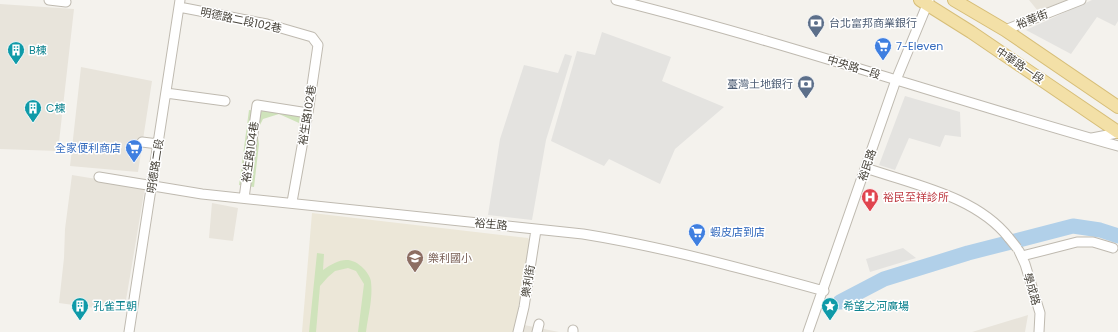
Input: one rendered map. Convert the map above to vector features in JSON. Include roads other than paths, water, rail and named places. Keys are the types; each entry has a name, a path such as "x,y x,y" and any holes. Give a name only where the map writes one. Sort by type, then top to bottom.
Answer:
{"main road":[{"name":"中華路一段","path":"954,0 1005,30 1118,108"},
{"name":"中華路一段","path":"925,1 1118,132"}],"street":[{"path":"49,0 66,2"},
{"name":"中央路一段","path":"616,0 754,37 1019,118 1118,146"},
{"name":"裕華街","path":"1005,30 1081,0"},
{"name":"裕民路","path":"808,332 824,291 896,80 925,1"},
{"name":"明德路二段102巷","path":"180,3 267,24 303,35"},
{"name":"明德路二段","path":"129,332 180,3"},
{"name":"裕生路102巷","path":"292,202 308,113 318,45 312,37 303,35"},
{"path":"166,93 225,101"},
{"name":"裕生路104巷","path":"244,198 257,105 308,113"},
{"name":"中央路一段","path":"1091,138 1118,132"},
{"path":"142,142 158,144"},
{"path":"866,168 921,186 976,209 991,219 1009,238 1019,252 1077,242 1093,242 1112,248"},
{"name":"裕生路","path":"99,177 202,194 292,202 583,234 632,242 712,261 824,291"},
{"name":"樂利街","path":"518,332 524,307 536,230"},
{"name":"學成路","path":"1019,252 1040,313 1039,332"}],"waterway":[{"path":"840,302 884,279 968,253 1073,226 1100,230 1118,236"}],"place":[{"name":"台北富邦商業銀行","path":"816,38"},
{"name":"7-Eleven","path":"883,61"},
{"name":"B棟","path":"16,65"},
{"name":"臺灣土地銀行","path":"806,99"},
{"name":"C棟","path":"33,123"},
{"name":"全家便利商店","path":"134,163"},
{"name":"裕民至祥診所","path":"870,212"},
{"name":"蝦皮店到店","path":"697,247"},
{"name":"樂利國小","path":"415,273"},
{"name":"孔雀王朝","path":"80,321"},
{"name":"希望之河廣場","path":"830,321"}]}
